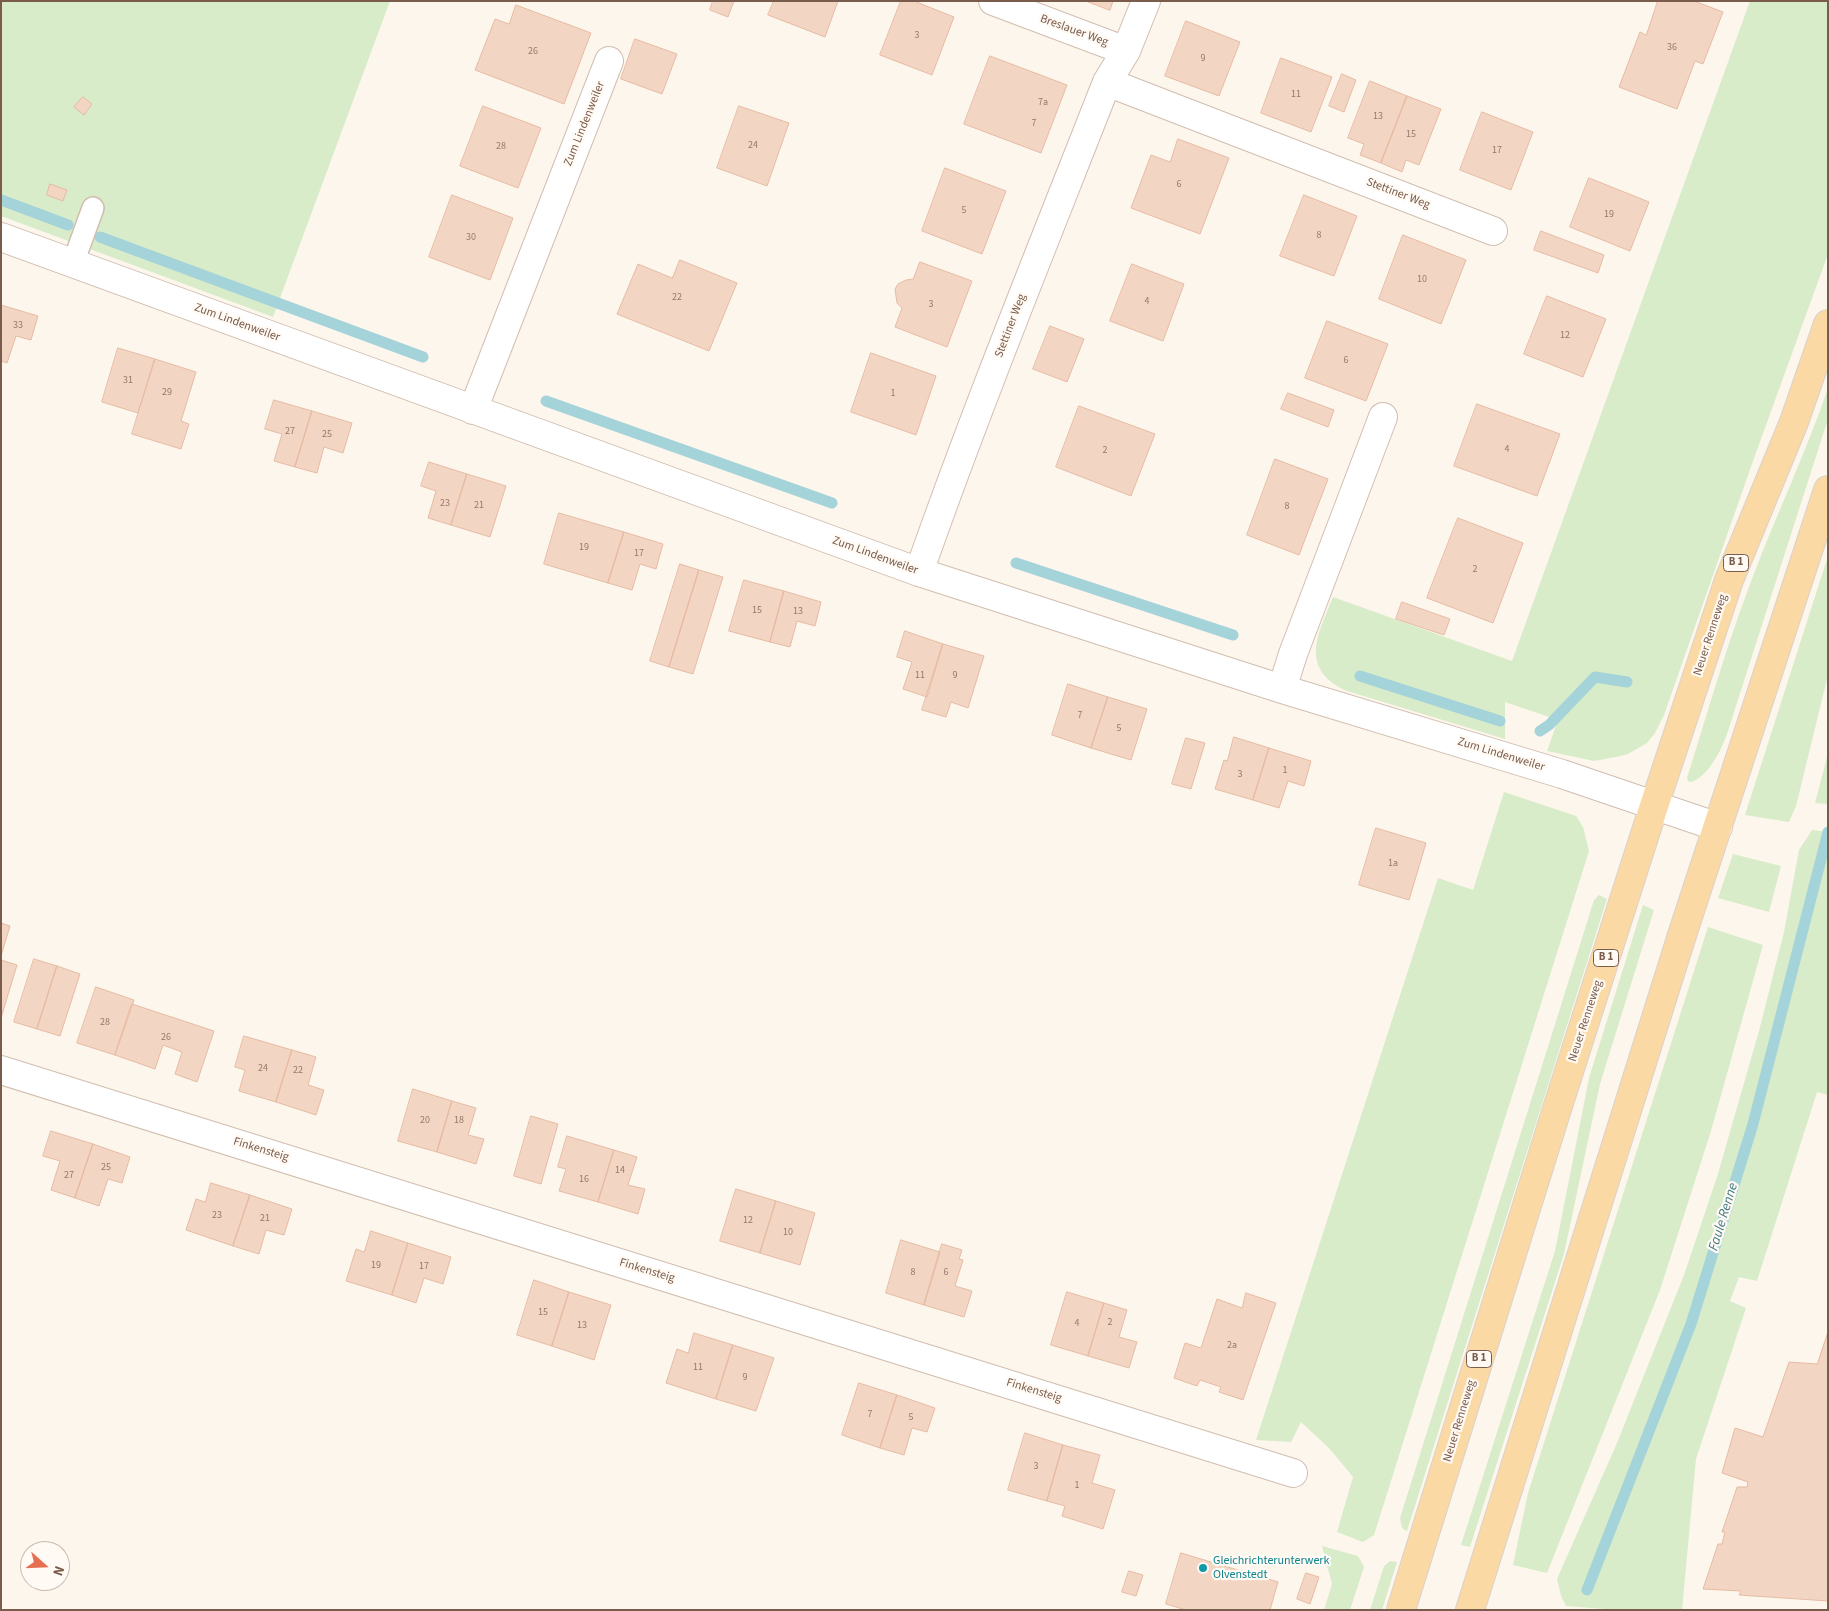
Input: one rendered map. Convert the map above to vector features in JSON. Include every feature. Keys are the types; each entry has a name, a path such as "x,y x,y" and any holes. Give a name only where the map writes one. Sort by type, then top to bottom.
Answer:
{"main road":[{"name":"Neuer Renneweg","path":"1401,1610 1654,806 1729,580 1794,422 1828,324"},
{"path":"1470,1610 1680,942 1828,490"}],"street":[{"name":"Breslauer Weg","path":"993,1 1126,51"},
{"name":"Stettiner Weg","path":"919,572 1011,324 1107,82 1126,51 1146,1"},
{"name":"Zum Lindenweiler","path":"473,410 609,61"},
{"name":"Stettiner Weg","path":"1107,82 1494,230"},
{"name":"Zum Lindenweiler","path":"1,237 919,572 1282,689 1562,774 1718,827"},
{"path":"1282,689 1293,654 1383,417"},
{"name":"Finkensteig","path":"1,1070 1293,1473"}],"lane":[{"path":"73,263 93,208"}],"green space":[{"path":"1,1 390,1 273,317 1,216"},
{"path":"1750,1 1828,1 1828,254 1664,715 1655,733 1647,743 1628,754 1594,761 1547,751 1558,720 1505,702 1505,739 1347,691 1332,682 1322,672 1317,661 1318,637 1333,597 1512,661"},
{"path":"1828,388 1828,419 1727,734 1713,763 1696,780 1690,782 1687,778 1734,628"},
{"path":"1828,556 1828,675 1796,806 1789,822 1745,815"},
{"path":"1828,753 1828,804 1815,803"},
{"path":"1504,792 1576,816 1583,827 1589,851 1374,1535 1363,1542 1337,1532 1353,1477 1329,1448 1301,1422 1291,1442 1256,1440 1438,878 1473,890"},
{"path":"1812,830 1828,832 1828,1095 1817,1092 1757,1281 1739,1277 1730,1301 1746,1308 1696,1459 1682,1610 1618,1610 1566,1606 1561,1596 1557,1579 1617,1443 1684,1275 1717,1177 1759,1031 1784,932 1799,850"},
{"path":"1733,854 1781,866 1769,912 1718,898"},
{"path":"1599,895 1607,899 1407,1531 1402,1528 1400,1518 1594,900"},
{"path":"1643,905 1654,910 1600,1084 1564,1254 1470,1547 1461,1545 1555,1251 1589,1078"},
{"path":"1708,927 1763,945 1711,1131 1660,1290 1547,1573 1513,1565 1528,1493"},
{"path":"1322,1546 1358,1556 1364,1567 1350,1610 1324,1610 1332,1584"},
{"path":"1390,1561 1397,1562 1382,1610 1370,1610 1384,1566"}],"building":[{"path":"713,1 734,1 728,17 710,10"},
{"path":"774,1 838,1 825,37 768,15"},
{"path":"901,1 914,1 954,17 932,75 880,55"},
{"path":"1086,1 1113,1 1110,10"},
{"path":"1658,1 1694,1 1723,12 1703,64 1695,61 1677,109 1619,87 1640,32 1646,35"},
{"path":"516,5 591,33 564,104 475,70 495,19 509,24"},
{"path":"1186,21 1240,42 1219,96 1165,76"},
{"path":"635,39 677,54 662,94 621,79"},
{"path":"990,56 1067,85 1041,153 964,124"},
{"path":"1281,58 1332,77 1311,132 1261,113"},
{"path":"1342,74 1356,80 1344,112 1329,106"},
{"path":"1370,81 1407,96 1381,163 1360,155 1364,144 1348,138"},
{"path":"1407,96 1441,109 1419,165 1406,160 1402,172 1381,163"},
{"path":"83,97 92,104 84,115 74,107"},
{"path":"483,106 541,128 518,188 460,166"},
{"path":"739,106 789,123 767,186 717,168"},
{"path":"1482,112 1533,132 1511,190 1460,170"},
{"path":"1178,139 1229,158 1200,234 1131,208 1151,155 1170,162"},
{"path":"945,168 1006,191 982,254 922,231"},
{"path":"1589,178 1649,202 1630,251 1570,227"},
{"path":"50,184 67,190 63,201 47,195"},
{"path":"452,195 513,218 490,280 429,257"},
{"path":"1304,195 1357,216 1334,276 1280,256"},
{"path":"1541,231 1604,255 1598,273 1534,250"},
{"path":"1403,235 1466,260 1441,324 1379,299"},
{"path":"680,260 737,283 709,351 617,314 638,264 672,278"},
{"path":"920,262 972,281 947,347 895,327 902,308 897,303 895,289 898,284 913,279"},
{"path":"1132,264 1184,284 1163,341 1110,321"},
{"path":"1547,296 1606,319 1583,377 1524,354"},
{"path":"1,305 38,316 31,340 16,336 7,363 1,361"},
{"path":"1327,321 1388,344 1366,401 1305,378"},
{"path":"1050,326 1084,339 1067,382 1033,369"},
{"path":"118,348 155,359 138,413 102,402"},
{"path":"871,353 936,376 916,435 851,412"},
{"path":"155,359 196,372 181,421 189,424 181,449 132,434"},
{"path":"1288,393 1334,410 1328,427 1281,409"},
{"path":"274,400 312,411 295,467 274,461 282,434 265,429"},
{"path":"1477,404 1560,434 1537,496 1454,466"},
{"path":"1079,406 1155,434 1131,496 1056,467"},
{"path":"312,411 352,423 343,453 324,447 317,473 295,467"},
{"path":"1275,459 1328,479 1299,555 1247,535"},
{"path":"429,462 467,474 451,525 428,518 436,491 421,486"},
{"path":"467,474 506,486 490,537 451,525"},
{"path":"559,513 624,532 608,583 544,564"},
{"path":"1458,518 1523,543 1493,623 1427,598"},
{"path":"624,532 663,544 656,569 640,564 632,590 608,583"},
{"path":"680,564 699,570 669,667 650,661"},
{"path":"699,570 723,577 693,674 669,667"},
{"path":"744,580 784,591 770,642 729,631"},
{"path":"784,591 821,602 815,626 797,621 790,647 770,642"},
{"path":"1402,602 1450,619 1444,635 1396,619"},
{"path":"905,631 943,644 927,697 903,689 912,662 897,657"},
{"path":"943,644 984,656 968,708 951,702 946,717 922,710"},
{"path":"1068,684 1108,697 1091,748 1052,735"},
{"path":"1108,697 1147,709 1131,760 1091,748"},
{"path":"1234,737 1269,748 1253,800 1215,789 1224,760 1227,761"},
{"path":"1186,738 1205,743 1191,789 1172,784"},
{"path":"1269,748 1311,761 1304,786 1288,781 1279,808 1253,800"},
{"path":"1376,828 1426,843 1409,900 1359,885"},
{"path":"1,923 10,926 1,956"},
{"path":"34,959 57,966 37,1029 14,1022"},
{"path":"1,960 17,965 1,1018"},
{"path":"57,966 80,974 60,1036 37,1029"},
{"path":"96,987 134,1000 115,1055 77,1043"},
{"path":"132,1004 214,1031 197,1082 175,1074 182,1052 163,1045 155,1069 115,1055"},
{"path":"244,1036 292,1050 276,1102 239,1091 245,1070 235,1067"},
{"path":"292,1050 316,1057 308,1085 324,1090 316,1115 276,1102"},
{"path":"413,1089 452,1101 437,1152 398,1141"},
{"path":"452,1101 476,1108 468,1135 484,1139 476,1164 437,1152"},
{"path":"531,1116 558,1124 541,1184 514,1176"},
{"path":"51,1131 93,1144 75,1198 51,1190 60,1161 43,1156"},
{"path":"567,1136 614,1150 598,1202 559,1191 566,1169 558,1167"},
{"path":"93,1144 130,1157 122,1183 108,1179 99,1206 75,1198"},
{"path":"614,1150 637,1157 628,1185 645,1189 638,1214 598,1202"},
{"path":"211,1183 250,1195 233,1246 186,1230 196,1199 205,1202"},
{"path":"736,1189 776,1201 760,1253 720,1241"},
{"path":"250,1195 292,1209 284,1235 266,1230 259,1254 233,1246"},
{"path":"776,1201 815,1213 800,1265 760,1253"},
{"path":"371,1231 408,1243 392,1295 346,1281 356,1249 364,1252"},
{"path":"901,1240 940,1252 924,1305 886,1293"},
{"path":"408,1243 451,1257 443,1284 424,1278 416,1303 392,1295"},
{"path":"942,1244 962,1250 959,1259 963,1260 955,1286 972,1291 964,1317 924,1305"},
{"path":"534,1280 569,1292 552,1346 517,1335"},
{"path":"569,1292 611,1305 594,1360 552,1346"},
{"path":"1067,1292 1104,1303 1088,1356 1051,1345"},
{"path":"1246,1293 1276,1303 1243,1400 1219,1392 1221,1387 1200,1380 1197,1386 1174,1378 1185,1343 1201,1348 1217,1299 1242,1308"},
{"path":"1104,1303 1127,1310 1119,1337 1137,1342 1129,1368 1088,1356"},
{"path":"1828,1332 1828,1601 1739,1595 1741,1591 1703,1589 1718,1544 1722,1544 1725,1532 1722,1532 1737,1487 1747,1487 1748,1482 1722,1473 1735,1428 1763,1437 1789,1362 1817,1364"},
{"path":"694,1333 733,1345 716,1399 666,1383 677,1349 688,1353"},
{"path":"733,1345 774,1358 756,1411 716,1399"},
{"path":"859,1383 897,1395 880,1448 842,1435"},
{"path":"897,1395 935,1408 927,1432 912,1428 904,1455 880,1448"},
{"path":"1025,1433 1063,1445 1047,1501 1008,1490"},
{"path":"1063,1445 1100,1455 1092,1483 1115,1490 1103,1529 1062,1516 1065,1506 1047,1501"},
{"name":"Gleichrichterunterwerk Olvenstedt","path":"1181,1553 1278,1582 1270,1610 1186,1610 1166,1604"},
{"path":"1129,1571 1143,1575 1136,1596 1122,1592"},
{"path":"1306,1573 1319,1577 1310,1604 1297,1599"}],"waterway":[{"path":"1,200 68,225"},
{"path":"100,237 423,357"},
{"path":"546,401 832,503"},
{"path":"1016,563 1233,635"},
{"path":"1360,676 1500,721"},
{"path":"1540,731 1549,725 1595,677 1627,682"},
{"name":"Faule Renne","path":"1587,1590 1691,1324 1753,1124 1828,832"}],"place":[{"name":"Gleichrichterunterwerk Olvenstedt","path":"1203,1568"}]}
